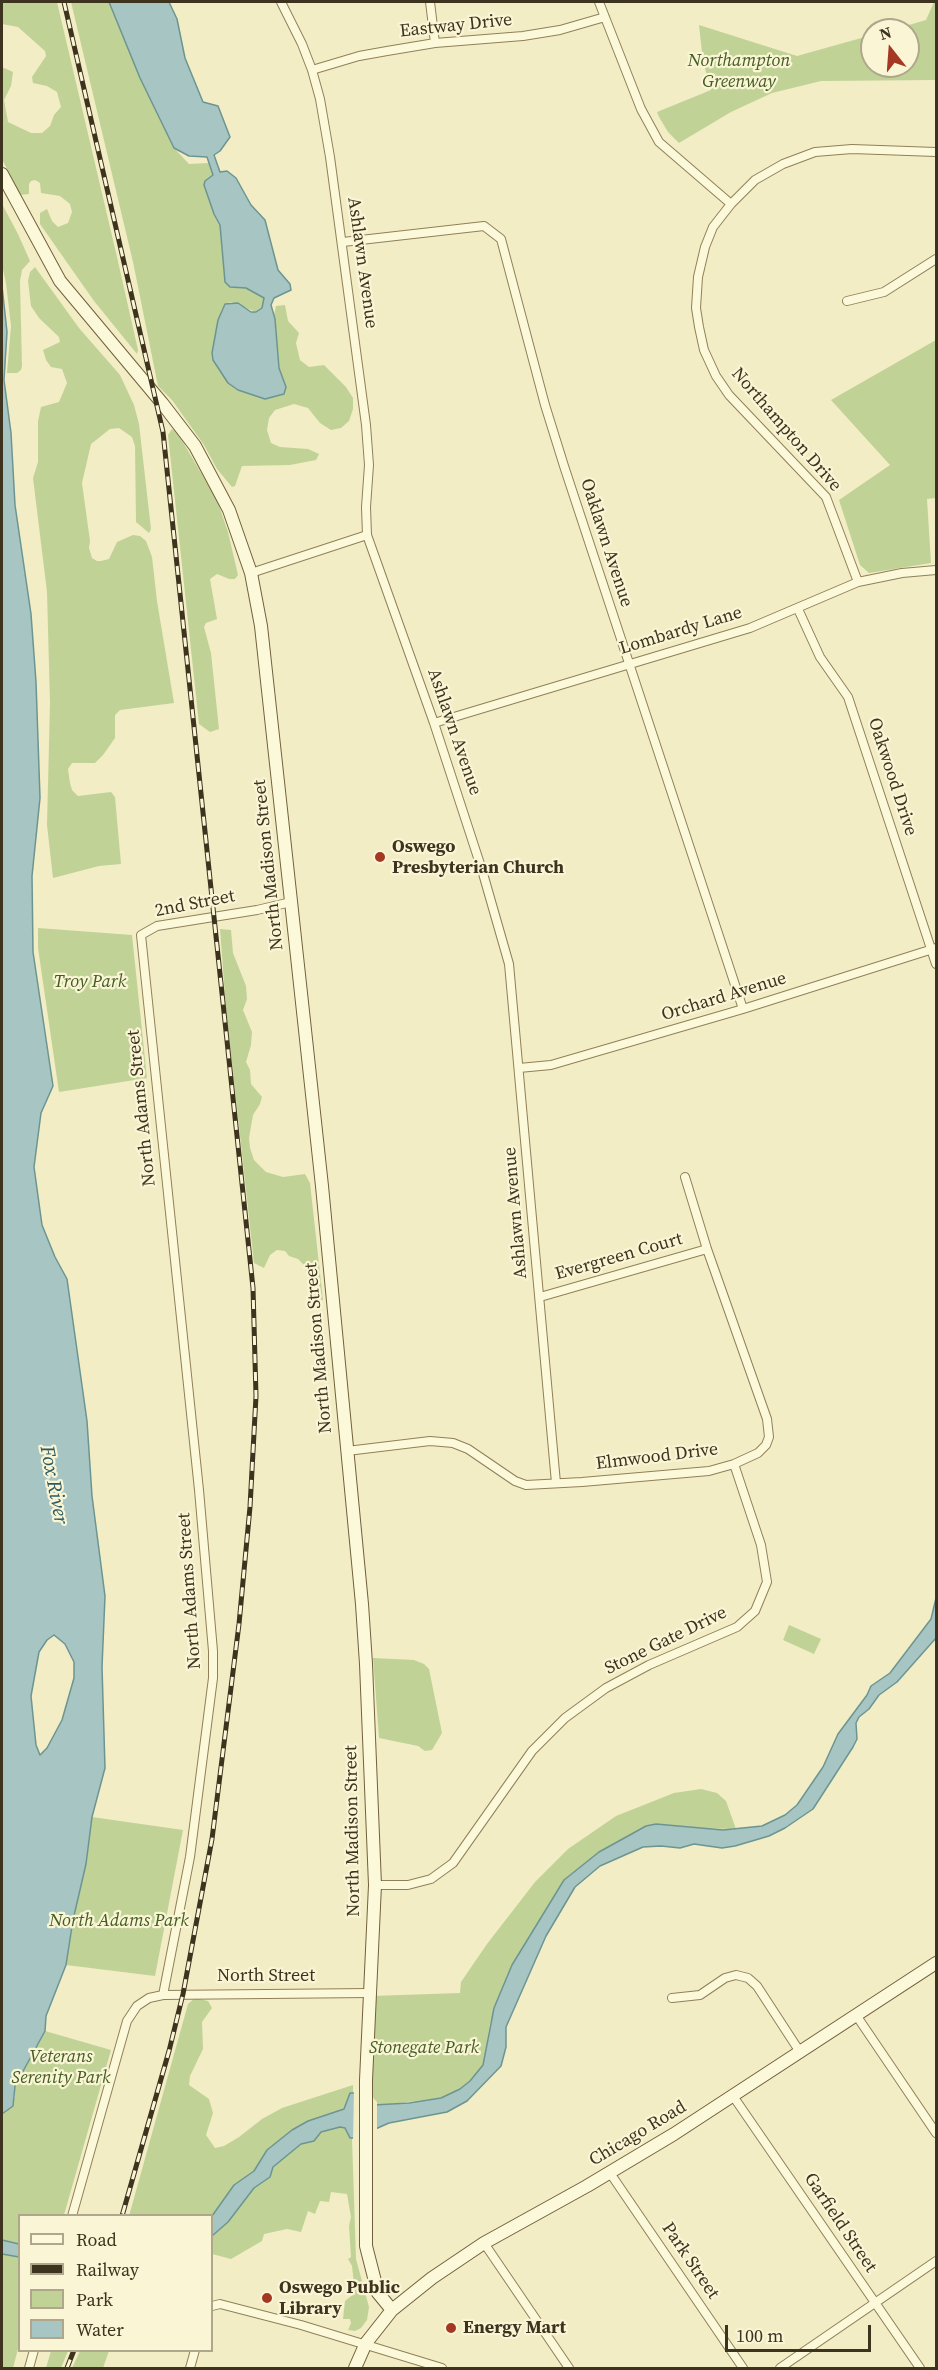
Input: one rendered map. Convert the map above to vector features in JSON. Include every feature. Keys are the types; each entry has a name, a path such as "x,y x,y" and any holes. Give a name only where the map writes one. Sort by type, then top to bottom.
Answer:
{"street":[{"name":"Ashlawn Avenue","path":"281,2 312,70 322,111 343,242 366,425 369,465 367,535 434,723 483,870 507,955 556,1484"},
{"path":"430,2 435,42"},
{"path":"599,2 641,109 659,142 731,204"},
{"name":"Eastway Drive","path":"312,70 359,56 435,42 522,36 560,30 605,17"},
{"name":"Northampton Drive","path":"858,582 826,497 729,395 716,375 704,350 696,308 698,277 713,226 755,180 783,164 815,152 852,149 936,152"},
{"name":"North Madison Street","path":"2,174 60,281 195,446 229,510 251,573 261,626 323,1198 366,1654 375,1886 366,2080 366,2246 378,2293 392,2310"},
{"name":"Oaklawn Avenue","path":"343,242 484,226 501,239 545,405 743,1009"},
{"path":"847,301 884,292 936,259"},
{"path":"251,573 367,535"},
{"name":"Lombardy Lane","path":"434,723 750,628 858,582 902,573 936,570"},
{"name":"Oakwood Drive","path":"798,609 820,657 848,697 934,949 936,964"},
{"name":"2nd Street","path":"141,934 158,926 291,902"},
{"name":"North Adams Street","path":"141,934 199,1490 213,1651 213,1678 190,1857 163,1995"},
{"name":"Orchard Avenue","path":"519,1068 551,1065 743,1009 934,949"},
{"name":"Elmwood Drive","path":"347,1451 430,1441 453,1443 468,1449 515,1481 526,1485 709,1471 734,1464 758,1453 766,1445 769,1428 707,1249 685,1177"},
{"name":"Evergreen Court","path":"540,1297 707,1249"},
{"name":"Stone Gate Drive","path":"375,1886 408,1885 431,1879 453,1863 532,1751 565,1718 606,1688 649,1665 737,1627 755,1611 767,1582 761,1545 734,1464"},
{"name":"Chicago Road","path":"355,2368 366,2343 392,2310 432,2278 484,2243 610,2173 733,2096 936,1963"},
{"path":"672,1998 700,1995 725,1978 736,1976 748,1978 757,1986 800,2052"},
{"name":"North Street","path":"163,1995 369,1993"},
{"path":"73,2214 127,2021 137,2006 149,1998 163,1995"},
{"path":"856,2015 936,2133"},
{"name":"Garfield Street","path":"733,2096 920,2368"},
{"name":"Park Street","path":"610,2173 743,2368"},
{"path":"484,2243 568,2368"},
{"path":"780,2368 936,2260"},
{"path":"213,2306 226,2305 366,2343 442,2368"},
{"path":"29,2368 33,2352"},
{"path":"190,2368 194,2352"}],"green space":[{"path":"2,2 57,2 117,257 137,354 94,301 40,224 40,213 47,209 52,221 58,227 68,223 72,212 70,204 60,196 41,193 40,183 35,180 29,184 29,194 20,195 2,159 2,67 13,72 11,86 4,100 8,122 31,133 42,133 50,126 54,115 61,107 57,92 47,86 33,83 32,77 46,56 45,51 18,27 2,24"},
{"path":"71,2 109,2 140,78 174,148 189,164 209,163 213,175 204,185 220,225 230,287 246,288 264,298 263,308 256,312 231,302 225,304 221,311 212,353 284,394 286,387 279,368 274,315 276,306 285,305 288,321 299,333 296,343 300,360 309,367 324,365 346,387 353,398 353,409 349,421 341,428 331,430 320,423 308,408 294,404 275,410 269,418 267,430 271,443 280,447 308,449 319,454 316,460 290,465 242,466 235,486 232,487 217,469 204,445 172,400 158,386 133,262"},
{"name":"Northampton Greenway","path":"936,2 936,80 821,81 772,93 731,112 679,143 668,132 657,112 711,90 703,61 699,25 797,56 860,38 860,78 920,78 920,22 926,20"},
{"path":"2,204 30,261 22,270 20,281 22,366 17,373 7,373 11,326 2,265"},
{"path":"35,267 79,328 120,375 134,405 139,424 151,529 149,533 136,522 135,446 132,437 119,428 110,429 91,444 82,483 89,548 92,558 101,561 109,559 117,542 133,535 140,536 146,541 152,557 174,703 120,710 115,715 115,738 103,755 95,763 72,763 68,769 70,783 72,790 78,796 111,792 115,797 121,864 99,866 53,878 47,825 50,703 47,592 33,478 38,462 38,421 41,407 59,402 67,383 62,369 51,367 43,350 60,342 59,337 39,318 31,306 28,281 30,272"},
{"path":"936,340 936,498 927,499 931,563 869,573 860,565 839,500 890,465 831,400"},
{"path":"172,429 177,432 217,500 228,532 238,575 235,579 229,579 217,574 210,579 217,619 206,623 204,627 211,653 219,729 210,732 199,724 168,435"},
{"name":"Troy Park","path":"38,928 132,935 147,1078 59,1092 38,948"},
{"path":"220,929 231,930 233,953 246,986 247,999 243,1010 252,1032 246,1062 250,1070 251,1084 262,1097 253,1115 249,1138 250,1148 254,1160 266,1172 283,1177 305,1174 310,1183 323,1300 315,1299 305,1266 285,1251 277,1250 270,1255 264,1268 254,1263 226,1009"},
{"path":"789,1625 821,1639 814,1654 783,1640"},
{"path":"373,1658 414,1660 429,1669 442,1733 432,1750 425,1751 418,1746 379,1738"},
{"name":"Stonegate Park","path":"701,1789 717,1793 726,1801 736,1829 681,1828 656,1824 564,1880 512,1965 490,2023 483,2066 470,2081 460,2089 441,2098 382,2105 374,2105 370,2101 372,1996 460,1993 461,1982 487,1944 535,1882 568,1849 616,1816 674,1793"},
{"name":"North Adams Park","path":"92,1817 183,1830 155,1976 66,1965 73,1920 86,1864"},
{"path":"195,1998 208,2001 212,2008 202,2022 203,2049 190,2076 189,2085 209,2099 213,2113 206,2135 215,2148 224,2146 282,2108 353,2085 353,2092 350,2093 344,2109 308,2121 267,2150 254,2171 234,2185 213,2215 130,2214 188,2004"},
{"name":"Veterans Serenity Park","path":"45,2031 111,2050 64,2214 18,2214 18,2349 13,2368 2,2368 2,2114 7,2111 15,2097 15,2086"},
{"path":"340,2127 345,2128 352,2138 356,2259 369,2307 367,2320 361,2328 355,2331 348,2330 350,2319 343,2319 345,2301 355,2293 352,2266 348,2259 351,2257 349,2226 351,2217 347,2194 331,2192 329,2202 320,2201 315,2214 308,2211 301,2232 287,2229 264,2234 262,2241 231,2259 213,2254 213,2235 228,2222 254,2188 270,2177 273,2167 301,2143 314,2141 321,2132"},
{"path":"51,2352 68,2352 61,2368 46,2368"},
{"path":"80,2352 109,2352 103,2368 72,2368"}],"water":[{"path":"109,2 169,2 177,19 185,58 203,102 218,106 230,137 220,151 214,155 220,172 227,171 236,178 251,205 265,220 278,270 290,284 291,290 274,298 271,305 275,319 279,368 286,387 284,394 265,399 238,390 228,383 213,360 212,353 218,320 225,304 238,303 251,312 256,312 262,308 264,298 246,288 230,287 225,282 220,225 204,185 205,181 213,175 207,157 189,156 174,148 140,78"},
{"name":"Fox River","path":"2,286 7,332 4,380 11,433 15,505 31,614 36,682 40,798 32,876 33,952 53,1086 41,1113 34,1167 42,1225 67,1279 87,1421 92,1496 105,1596 102,1667 105,1768 92,1817 86,1864 73,1920 66,1965 46,2016 45,2031 15,2086 13,2106 2,2114","holes":["54,1635 65,1644 74,1662 74,1678 62,1720 47,1748 40,1755 36,1745 31,1696 39,1652 47,1640"]},
{"path":"936,1598 936,1638 897,1682 879,1695 869,1709 859,1717 856,1723 857,1739 853,1747 813,1809 769,1836 735,1846 722,1848 694,1844 680,1848 643,1847 600,1866 575,1887 546,1936 506,2027 506,2047 501,2066 467,2101 447,2112 389,2123 355,2138 350,2138 345,2128 340,2127 321,2132 314,2141 301,2144 273,2167 270,2177 254,2188 228,2222 213,2235 213,2215 234,2185 254,2171 267,2150 292,2130 308,2121 344,2109 350,2093 365,2093 374,2105 409,2103 441,2098 460,2089 470,2081 483,2065 494,2008 512,1965 564,1880 599,1852 646,1826 656,1824 723,1830 762,1826 785,1815 797,1805 823,1767 838,1734 867,1695 871,1686 890,1673 931,1619"},
{"path":"2,2240 18,2244 18,2257 2,2254"}],"pier":[{"path":"354,2089 366,2090 377,2102 377,2132 353,2141"}],"railway":[{"path":"64,2 163,432 253,1288 256,1396 250,1507 239,1624 212,1839 183,1994 123,2214"},
{"path":"67,2368 73,2352"}],"place":[{"name":"Oswego Presbyterian Church","path":"380,857"},
{"name":"Oswego Public Library","path":"267,2298"},
{"name":"Energy Mart","path":"451,2328"}]}
